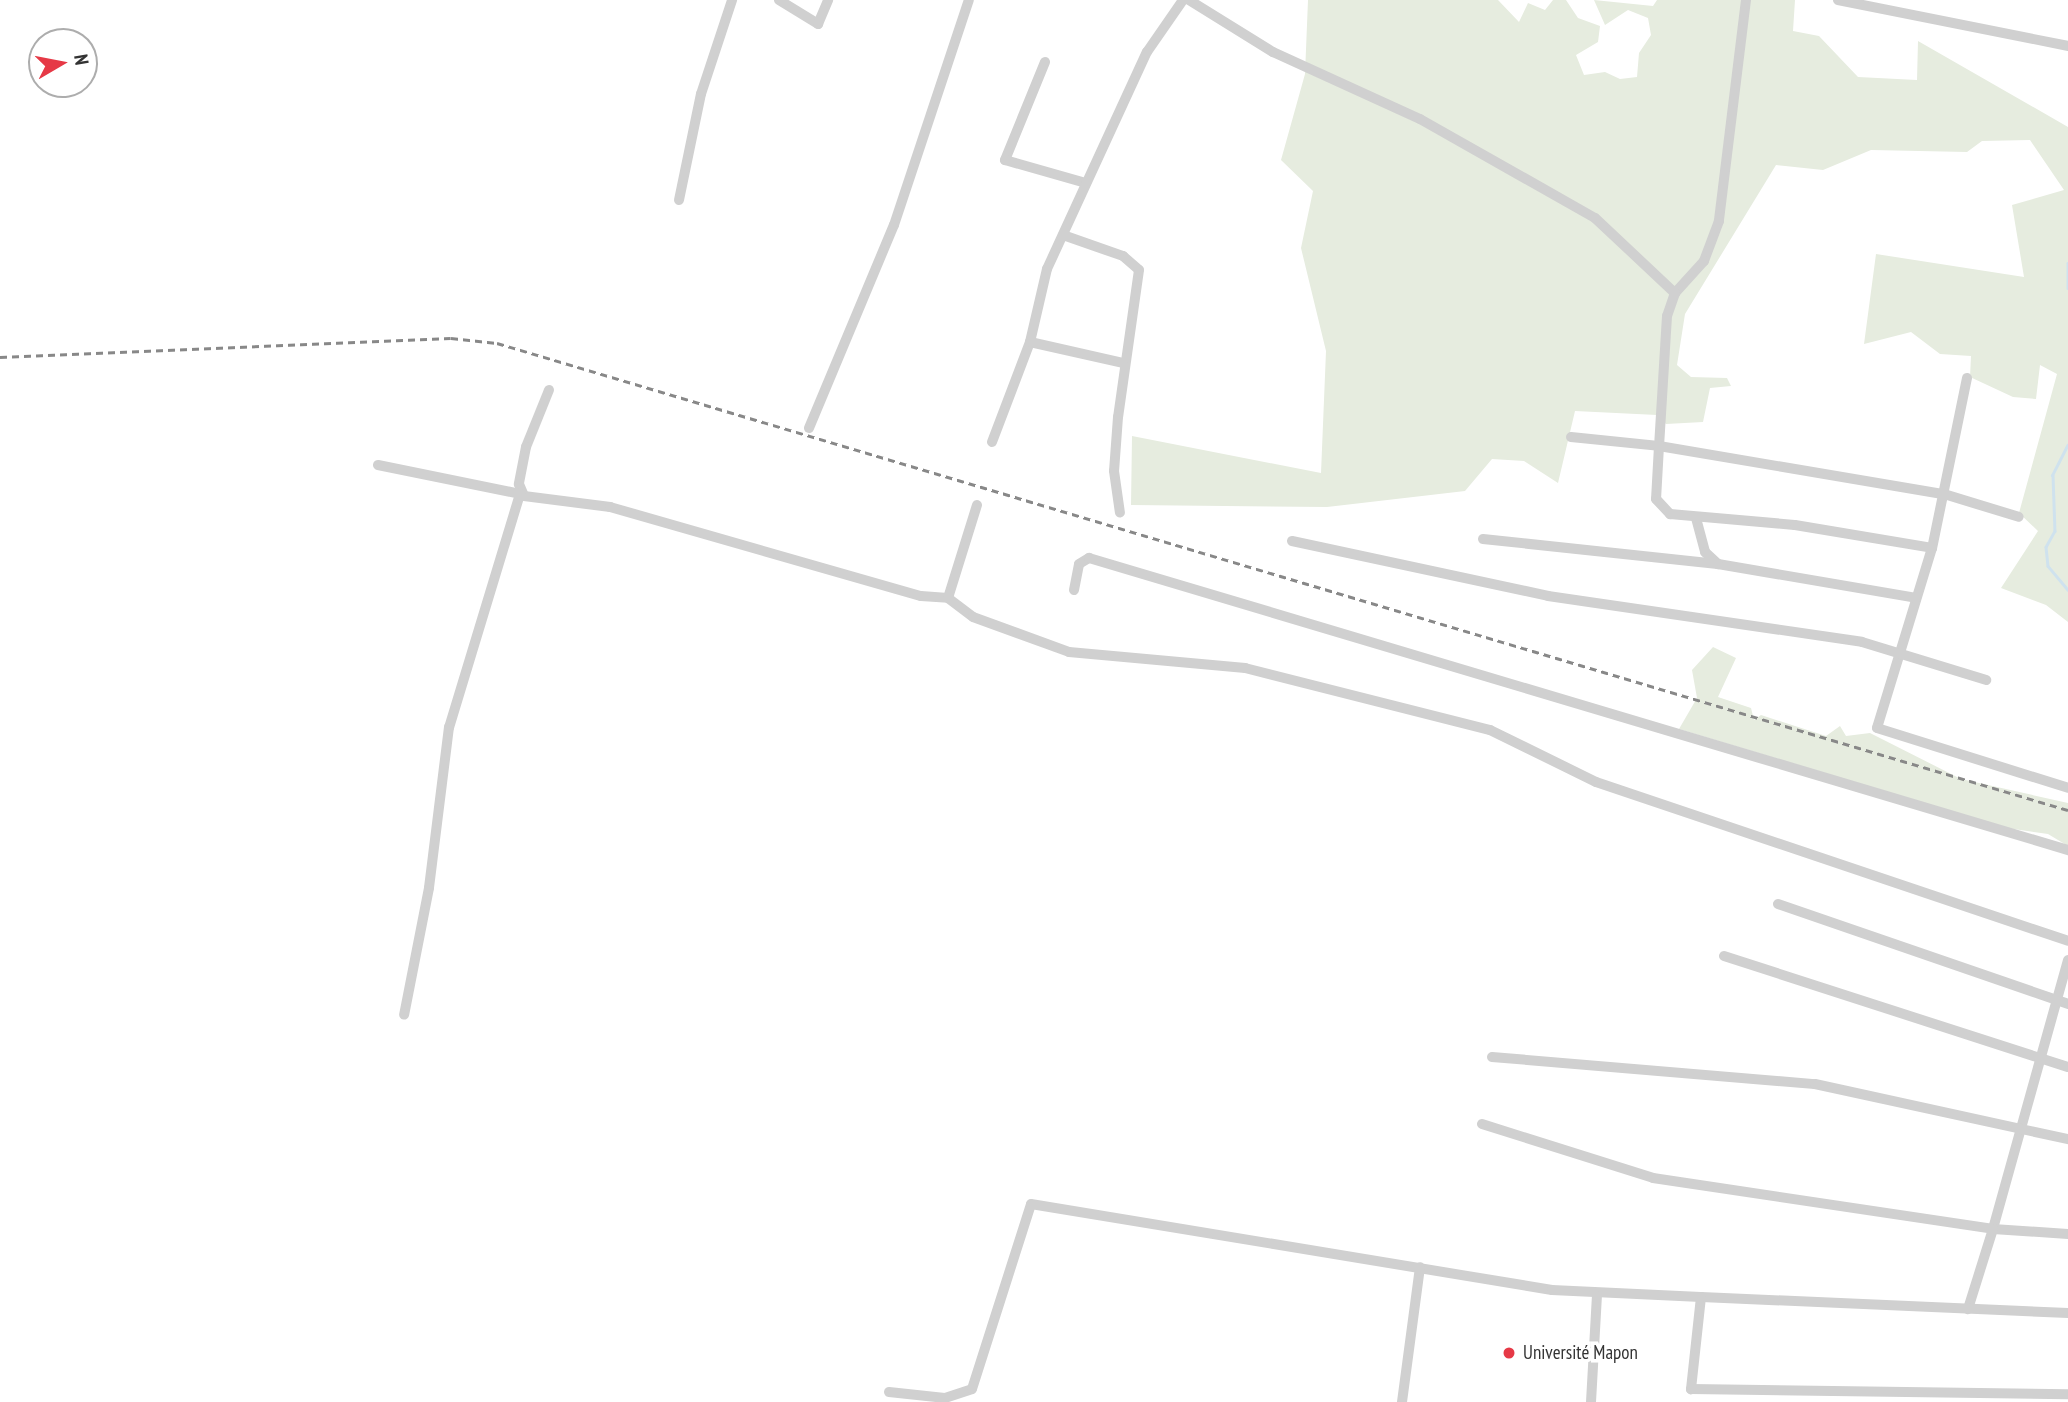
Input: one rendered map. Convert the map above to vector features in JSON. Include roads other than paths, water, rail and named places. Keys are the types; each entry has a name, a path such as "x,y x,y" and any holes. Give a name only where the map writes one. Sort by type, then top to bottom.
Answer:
{"street":[{"path":"679,200 701,94 732,0"},
{"path":"779,0 818,24 828,0"},
{"path":"808,428 894,225 970,0"},
{"path":"992,442 1030,342 1047,269 1147,52 1183,0"},
{"path":"1189,0 1273,52 1420,119 1595,218 1675,293"},
{"path":"1746,0 1719,221 1704,261 1675,293 1667,316 1657,503 1670,514 1795,525 1932,548"},
{"path":"1838,0 2068,46"},
{"path":"1045,62 1004,160 1086,183"},
{"path":"1063,235 1139,267 1123,363 1114,471 1120,513"},
{"path":"1030,342 1123,363"},
{"path":"1967,378 1932,548 1898,651 1877,728 2068,788"},
{"path":"404,1015 429,888 449,727 520,494 526,447 549,390"},
{"path":"1571,437 1659,446 1944,494 2019,517"},
{"path":"377,465 520,494 610,507 921,596 948,598 973,617 1057,649 1245,668 1490,730 1595,782 2068,941"},
{"path":"948,598 977,505"},
{"path":"1696,518 1705,552 1717,564"},
{"path":"1483,539 1717,564 1916,598"},
{"path":"1292,541 1552,597 1898,651 1986,680"},
{"path":"1074,590 1079,564 1089,558 2068,850"},
{"path":"1778,904 2063,1003"},
{"path":"1724,956 2068,1067"},
{"path":"1968,1309 2024,1129 2042,1059 2063,1003 2068,960"},
{"path":"1492,1057 1815,1084 2068,1139"},
{"path":"1482,1124 1653,1178 1993,1229 2068,1234"},
{"path":"889,1392 945,1398 972,1389 1031,1204 1597,1296 1700,1297 2068,1313"},
{"path":"1402,1402 1420,1267"},
{"path":"1591,1402 1597,1296"},
{"path":"1689,1402 1700,1297"},
{"path":"1690,1389 2046,1399 2068,1394"}],"waterway":[{"path":"2068,263 2068,288"},
{"path":"2068,445 2053,475 2055,531 2046,547 2048,566 2068,590"}],"railway":[{"path":"0,357 451,338 497,343 2068,810"}],"place":[{"name":"Université Mapon","path":"1509,1353"}]}
